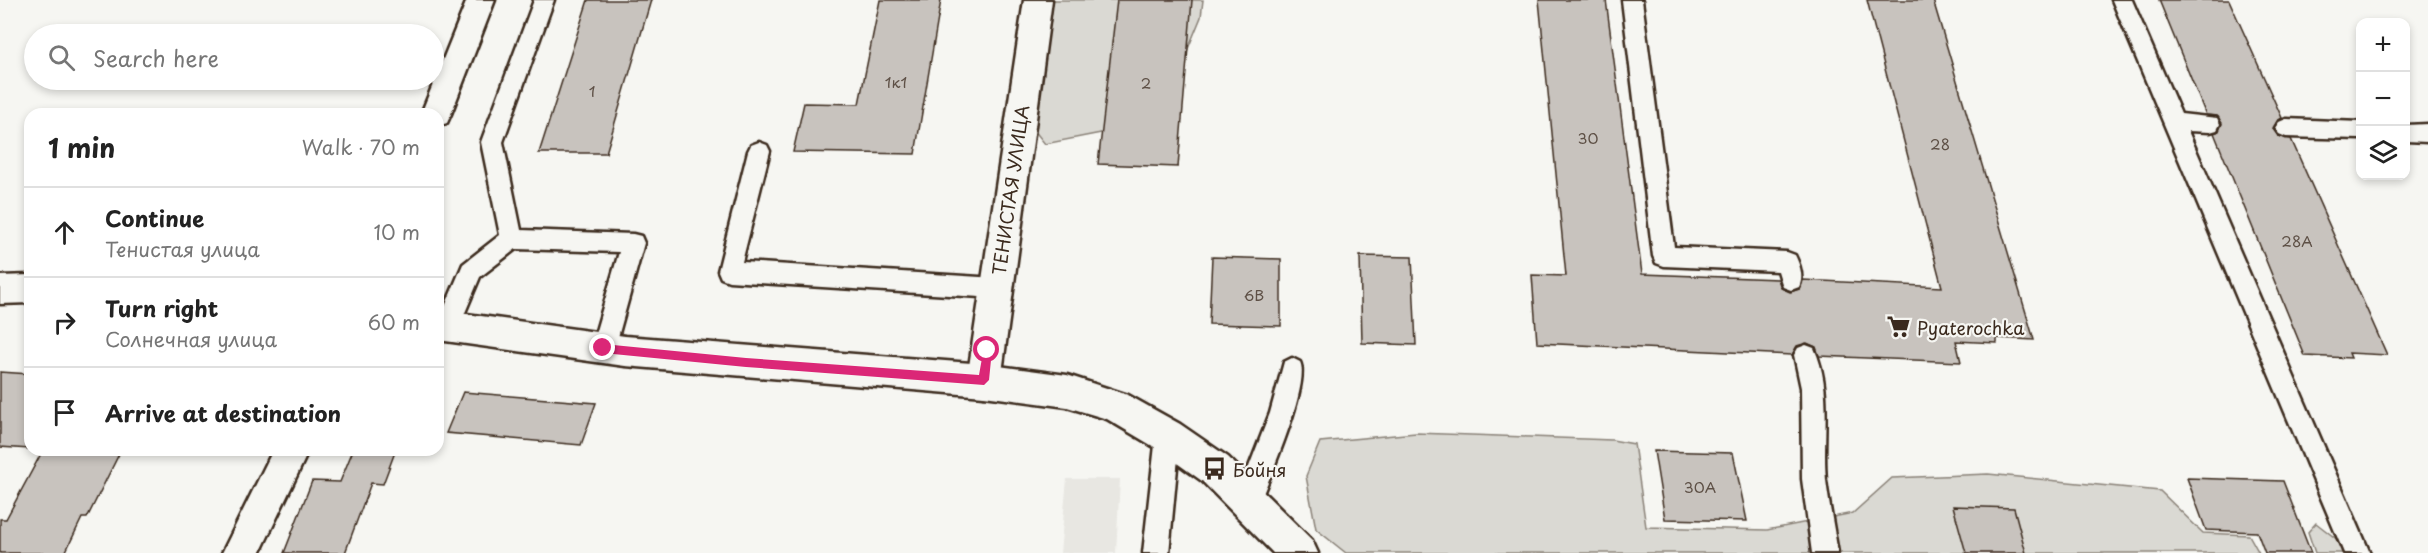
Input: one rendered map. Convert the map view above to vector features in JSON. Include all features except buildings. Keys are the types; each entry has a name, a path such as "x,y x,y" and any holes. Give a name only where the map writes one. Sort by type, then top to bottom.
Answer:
{"street":[{"path":"438,108 481,0"},
{"name":"ТЕНИСТАЯ УЛИЦА","path":"984,380 1038,0"},
{"path":"0,290 24,289"},
{"path":"444,326 603,348 746,363 984,380 1067,391 1116,406 1168,436 1215,469 1299,553"},
{"path":"241,553 288,456"}],"lane":[{"path":"512,238 492,142 544,0"},
{"path":"1632,0 1664,256 1787,262 1791,280"},
{"path":"2122,0 2357,553"},
{"path":"2174,122 2210,124"},
{"path":"2286,128 2356,131"},
{"path":"2410,133 2428,134"},
{"path":"759,151 729,271 996,288"},
{"path":"444,324 471,271 512,238 633,243 603,348"},
{"path":"1806,355 1813,388 1814,479 1826,553"},
{"path":"1248,500 1282,413 1292,369"},
{"path":"1156,553 1168,436"}],"shaded area":[{"path":"1049,0 1203,0 1201,17 1171,90 1111,131 1045,144 1034,130"},
{"path":"1416,433 1612,440 1634,444 1646,527 1767,530 1853,513 1892,478 1988,474 2160,491 2203,533 2249,535 2259,553 1346,553 1316,529 1306,476 1320,442"},
{"path":"1067,479 1120,479 1116,553 1060,553"},
{"path":"2316,523 2339,541 2343,553 2315,553 2308,532"}],"place":[{"name":"Pyaterochka","path":"1899,327"},
{"name":"Бойня","path":"1215,469"}],"route":[{"path":"603,348 746,363 984,380 987,350"}]}
